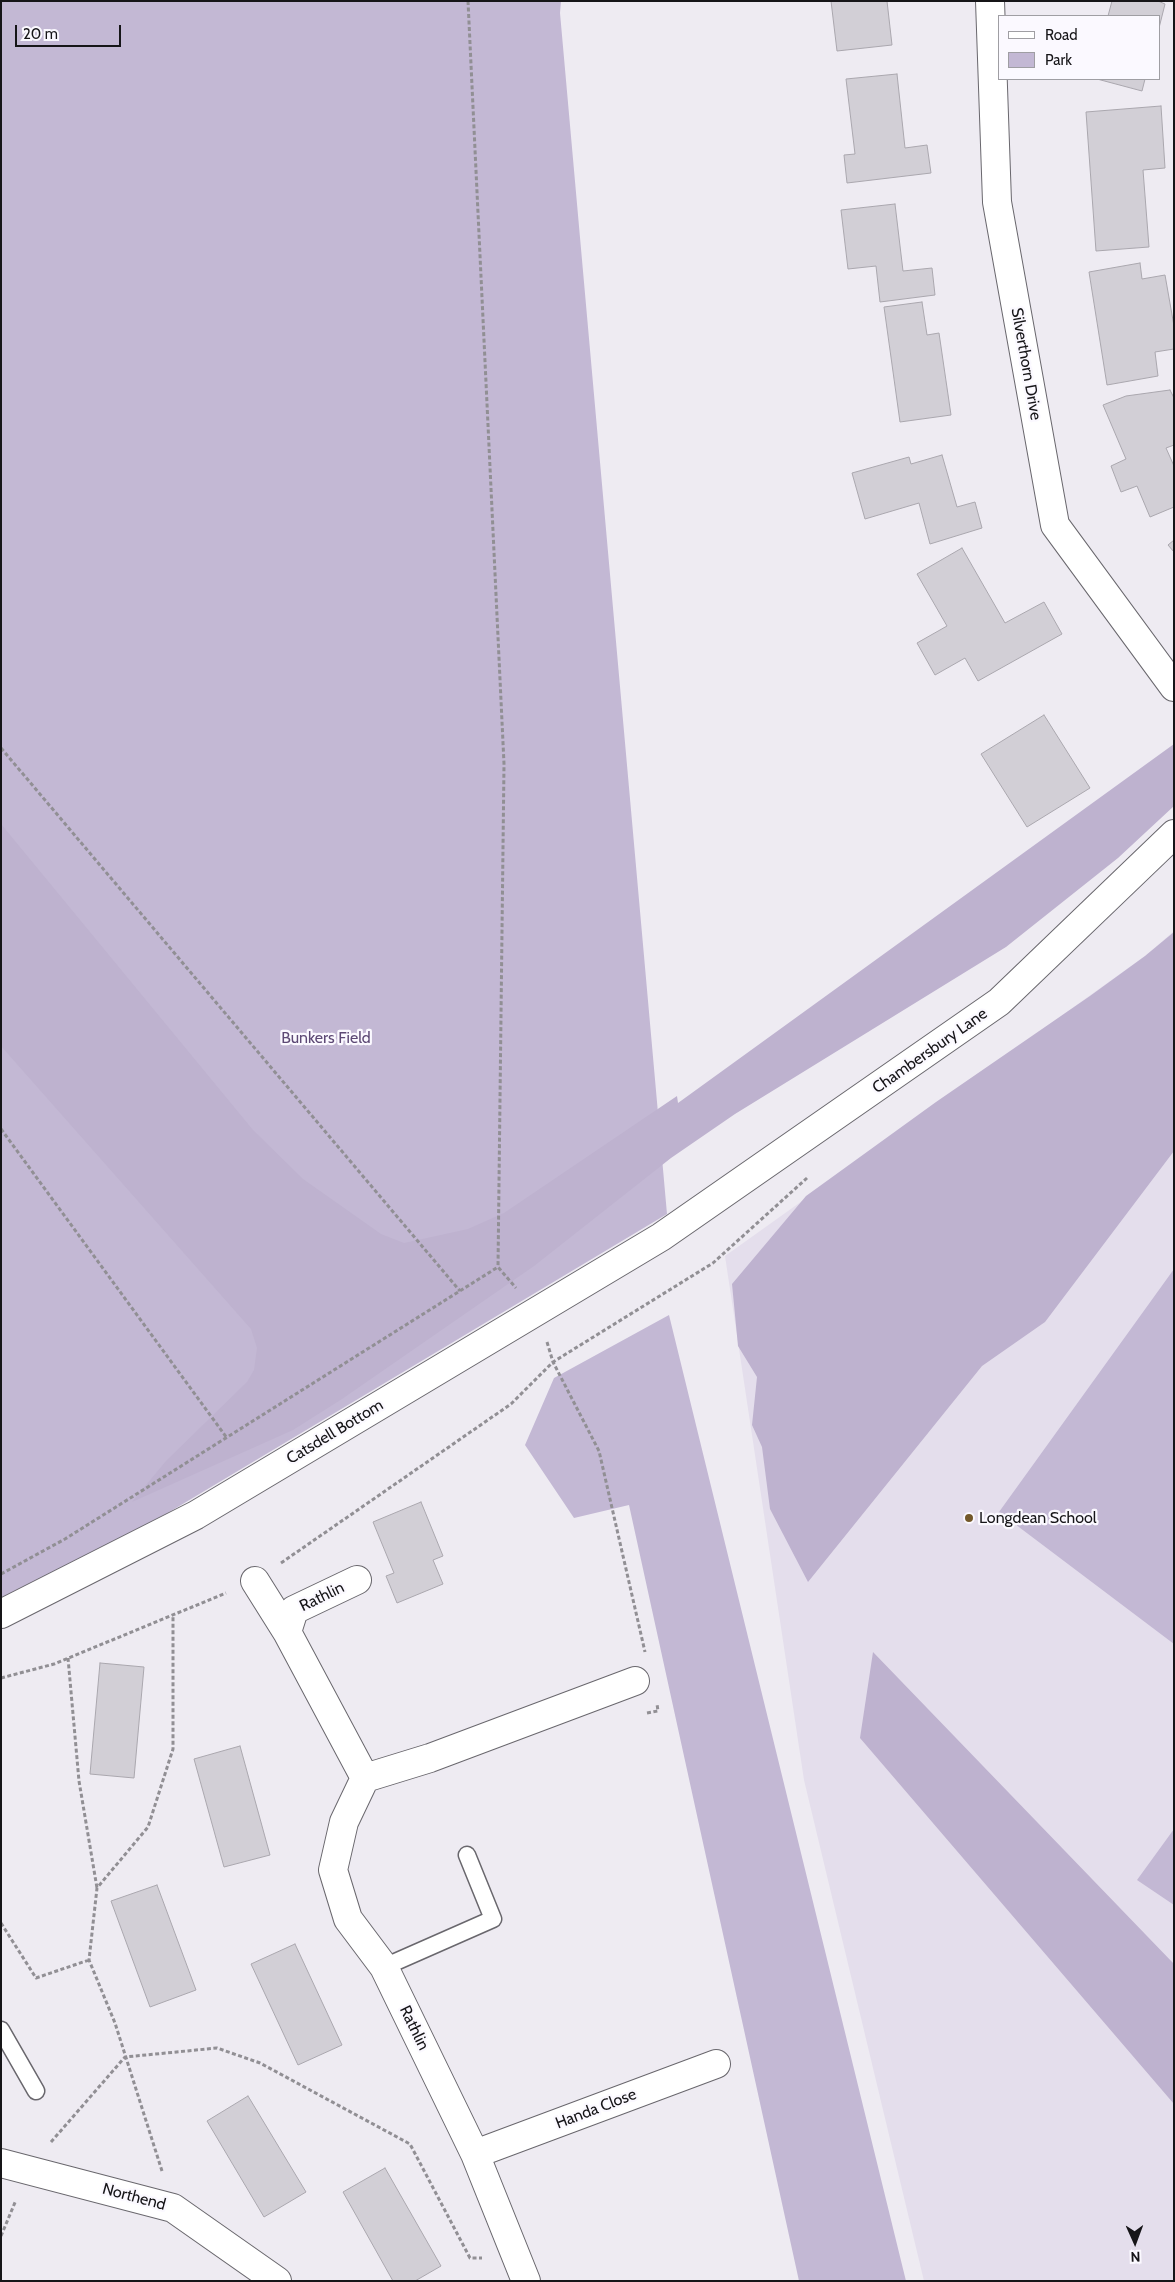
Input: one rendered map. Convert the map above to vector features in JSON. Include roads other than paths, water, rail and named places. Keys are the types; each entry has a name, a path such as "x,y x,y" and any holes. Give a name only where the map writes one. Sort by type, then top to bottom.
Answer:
{"street":[{"name":"Silverthorn Drive","path":"990,1 996,202 1055,525 1174,687"},
{"name":"Chambersbury Lane","path":"661,1237 999,1002 1174,834"},
{"name":"Catsdell Bottom","path":"1,1614 196,1515 661,1237"},
{"name":"Rathlin","path":"357,1580 294,1610 288,1632 364,1778 344,1822 333,1870 348,1919 384,1967 475,2154 522,2269"},
{"path":"255,1581 288,1632"},
{"path":"364,1778 430,1758 635,1681"},
{"name":"Handa Close","path":"475,2154 716,2064"},
{"name":"Northend","path":"1,2163 174,2208 278,2281"}],"lane":[{"path":"384,1967 492,1919 467,1856"},
{"path":"1,2030 36,2090"}],"place":[{"name":"Longdean School","path":"969,1518"}],"park label":[{"name":"Bunkers Field","path":"326,1038"}]}
